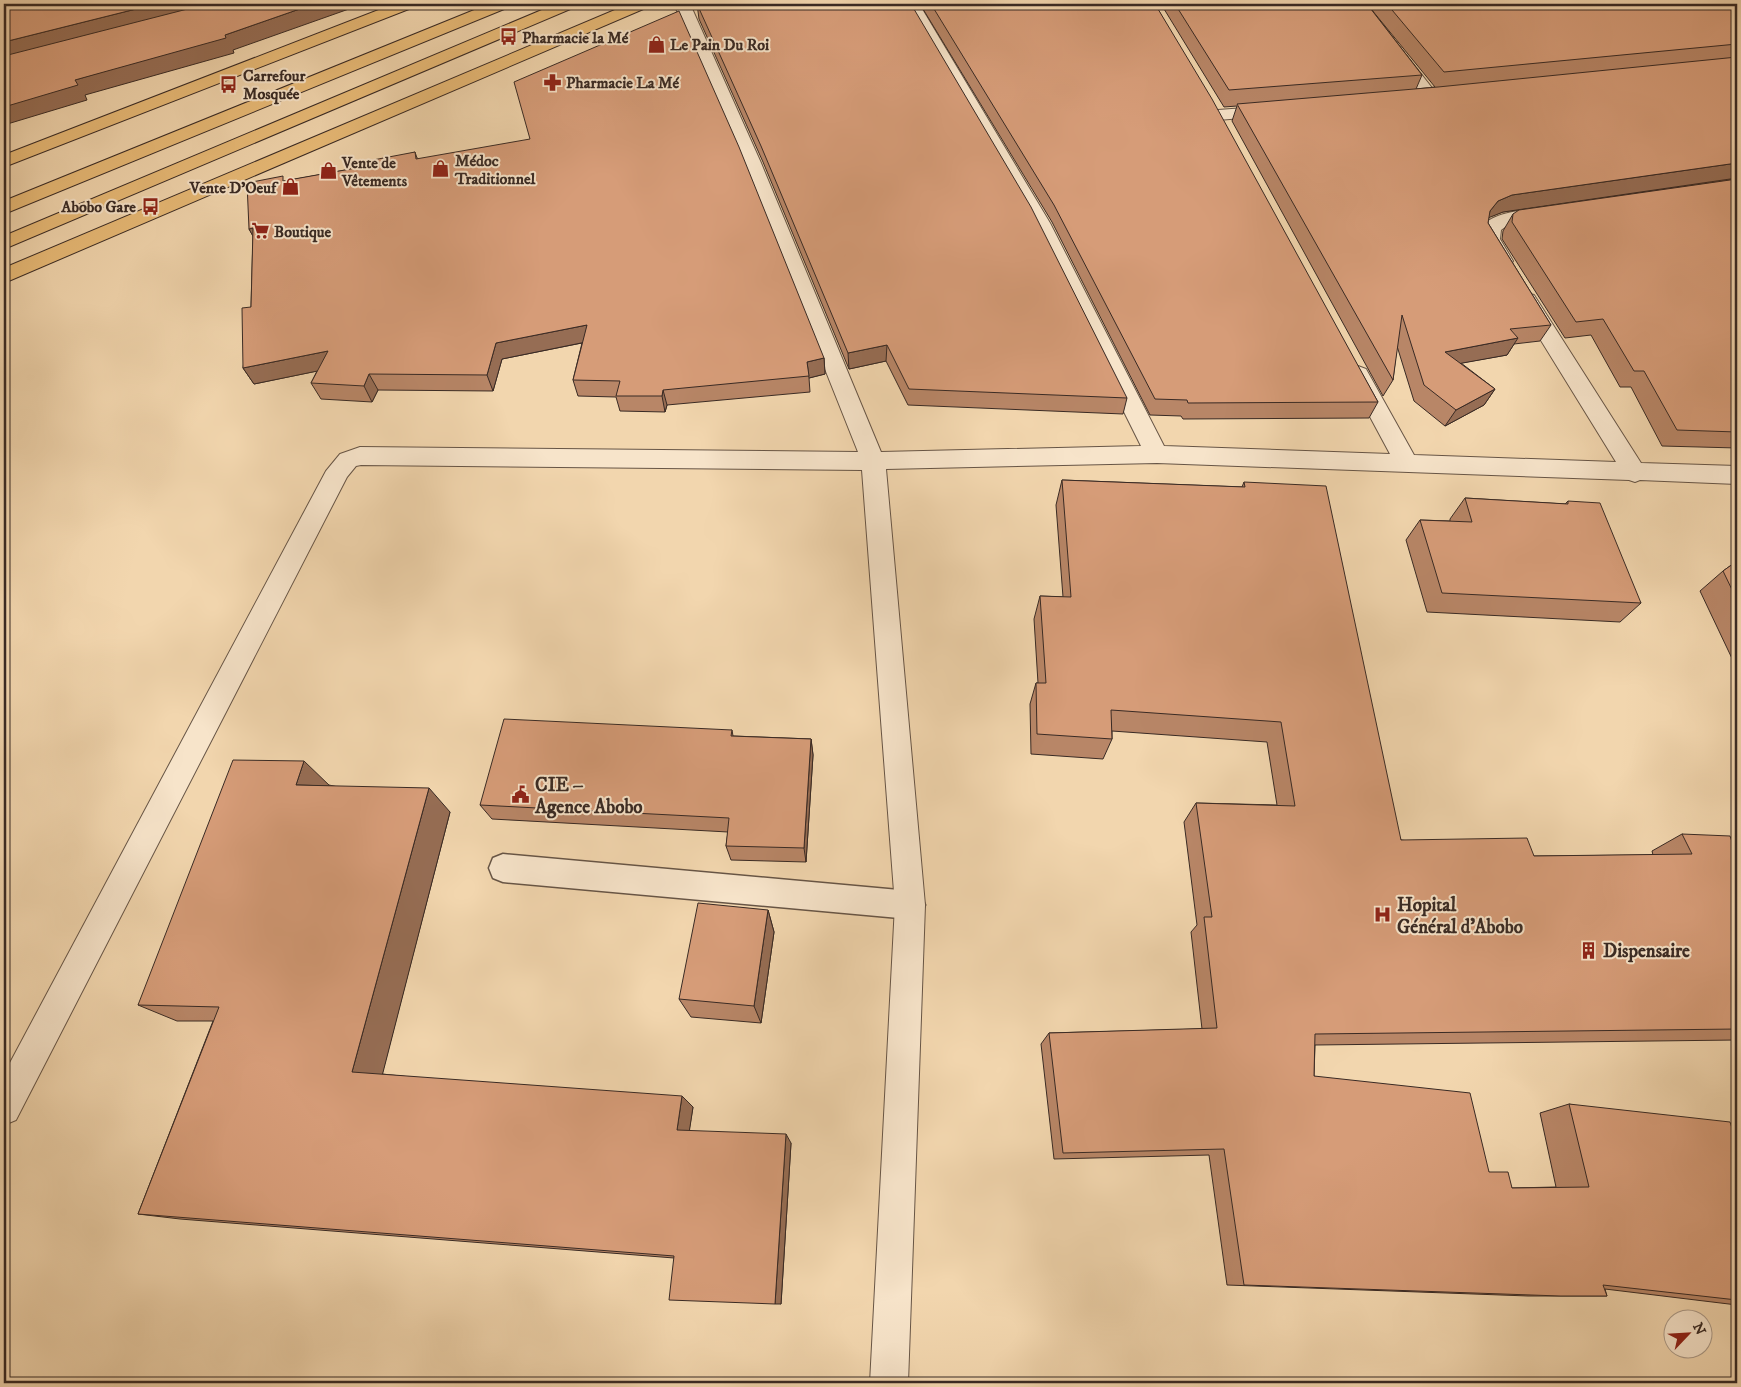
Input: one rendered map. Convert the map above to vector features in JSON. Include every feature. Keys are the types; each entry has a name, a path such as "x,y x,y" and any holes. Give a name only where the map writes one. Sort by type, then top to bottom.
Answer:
{"main road":[{"path":"4,161 408,4"},
{"path":"4,208 503,4"},
{"path":"4,243 569,4"},
{"path":"4,276 642,4"}],"street":[{"path":"682,4 752,163 873,461 910,905 888,1383"},
{"path":"912,4 1040,223 1157,454"},
{"path":"1358,4 1430,98"},
{"path":"1411,99 1450,95"},
{"path":"1218,116 1286,110"},
{"path":"1572,210 1503,220 1491,227 1490,239 1635,473"},
{"path":"1350,358 1406,462"},
{"path":"4,1108 338,471 348,460 360,456 873,461 1157,454 1406,462 1635,473 1737,475"}],"lane":[{"path":"503,868 910,905"}],"building":[{"path":"4,4 156,4 4,42"},
{"path":"207,4 314,4 225,35 226,38 75,80 78,85 4,107 4,56"},
{"path":"697,4 911,4 1031,207 1127,398 909,389 887,345 848,353 761,146"},
{"path":"931,4 1155,4 1212,99 1378,402 1188,403 1187,400 1155,399 1054,205"},
{"path":"1175,4 1367,4 1422,75 1229,90"},
{"path":"1387,4 1737,4 1737,44 1444,72"},
{"path":"679,11 739,147 824,358 807,362 809,376 663,390 662,396 616,396 620,381 573,380 587,325 496,343 487,375 369,374 364,386 311,383 328,351 243,368 242,308 251,307 253,228 249,229 247,183 283,176 283,181 373,165 373,160 415,152 416,159 530,139 514,82"},
{"path":"1737,57 1737,163 1512,195 1498,201 1490,211 1488,223 1551,325 1510,329 1518,338 1445,352 1495,389 1456,410 1424,385 1402,315 1393,380 1237,104 1438,87"},
{"path":"1737,179 1737,432 1677,430 1644,371 1634,371 1603,319 1576,322 1512,222 1513,214 1519,210"},
{"path":"1062,480 1245,487 1244,482 1326,486 1401,840 1527,838 1534,856 1692,854 1682,834 1730,836 1737,856 1737,894 1734,894 1737,901 1737,1029 1315,1034 1314,1076 1470,1093 1489,1172 1508,1172 1512,1188 1589,1187 1569,1104 1730,1122 1737,1144 1737,1300 1603,1285 1607,1296 1244,1285 1224,1149 1063,1153 1049,1033 1217,1028 1204,917 1212,917 1196,803 1295,806 1281,722 1111,710 1112,739 1037,734 1036,683 1046,683 1040,596 1071,597"},
{"path":"1465,498 1568,504 1568,501 1600,503 1641,603 1442,593 1420,520 1472,522"},
{"path":"1737,561 1737,600 1723,571"},
{"path":"504,719 732,730 731,736 811,739 804,848 726,846 729,818 480,805"},
{"path":"233,760 304,761 296,785 429,788 352,1072 682,1096 677,1130 786,1134 775,1304 669,1300 674,1256 138,1214 219,1007 138,1005"},
{"path":"698,903 768,910 754,1006 679,999"}],"place":[{"name":"Pharmacie la Mé","path":"508,37"},
{"name":"Le Pain Du Roi","path":"656,44"},
{"name":"Pharmacie La Mé","path":"552,82"},
{"name":"Carrefour Mosquée","path":"229,84"},
{"name":"Médoc Traditionnel","path":"441,169"},
{"name":"Vente de Vêtements","path":"328,171"},
{"name":"Vente D'Oeuf","path":"290,187"},
{"name":"Abobo Gare","path":"150,206"},
{"name":"Boutique","path":"260,231"},
{"name":"CIE – Agence Abobo","path":"521,795"},
{"name":"Hopital Général d'Abobo","path":"1383,915"},
{"name":"Dispensaire","path":"1589,950"}]}
